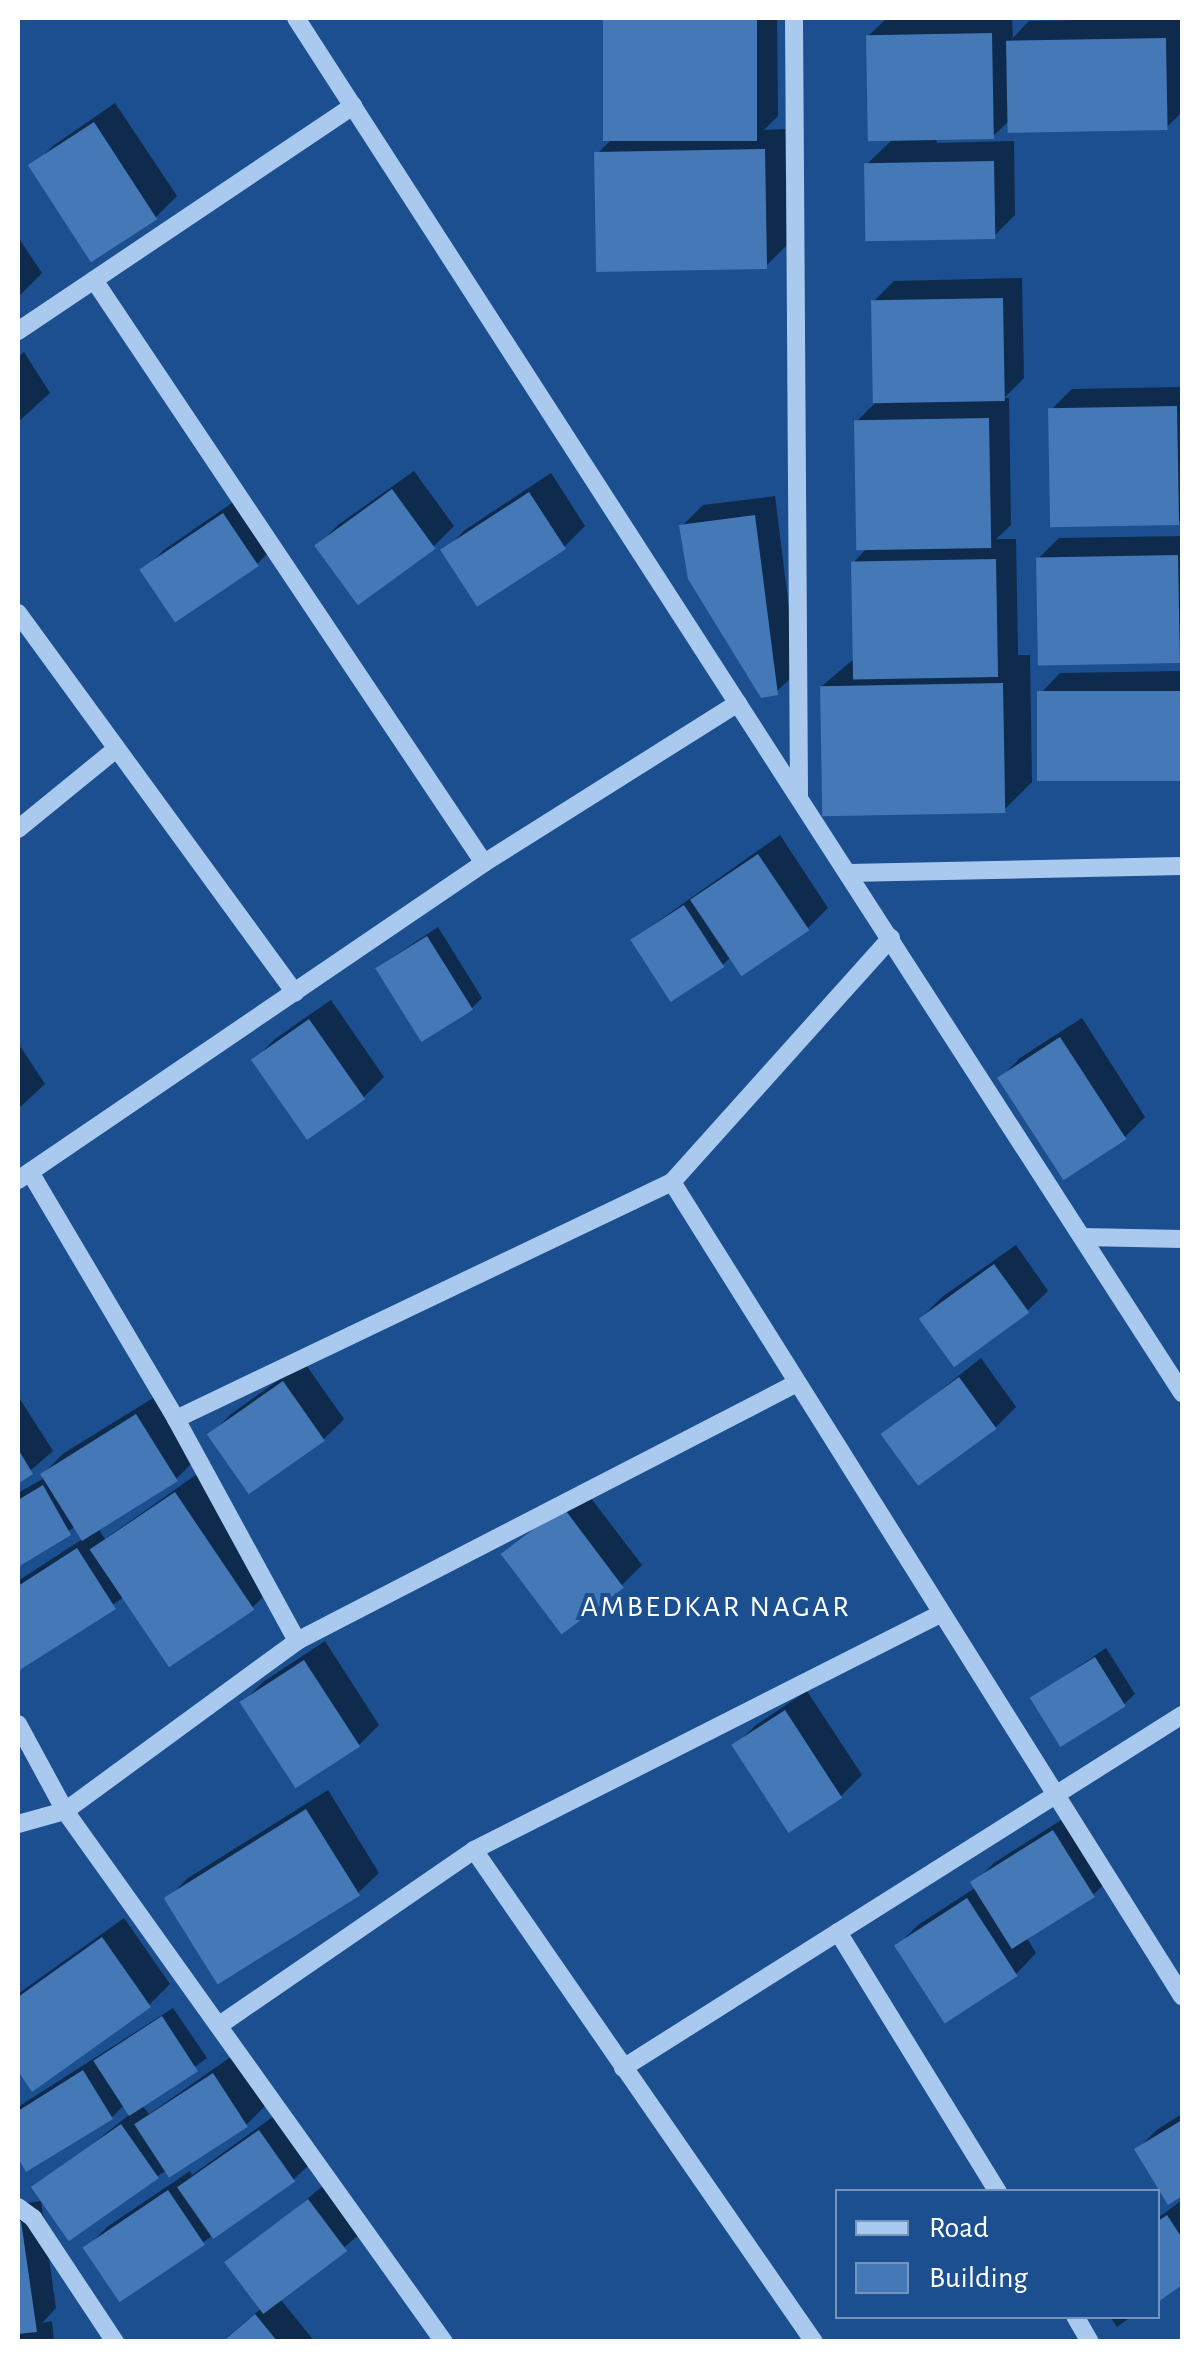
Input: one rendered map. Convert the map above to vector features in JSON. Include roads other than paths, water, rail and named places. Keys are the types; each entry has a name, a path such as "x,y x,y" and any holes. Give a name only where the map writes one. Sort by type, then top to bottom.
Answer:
{"street":[{"path":"296,18 1182,1393"},
{"path":"794,18 800,798"},
{"path":"18,331 353,106"},
{"path":"94,280 484,863"},
{"path":"18,612 295,993"},
{"path":"297,1641 176,1419 24,1176 484,863 738,703"},
{"path":"18,829 115,750"},
{"path":"848,873 1182,866"},
{"path":"176,1419 672,1182 890,938"},
{"path":"672,1182 1182,1996"},
{"path":"1082,1237 1182,1239"},
{"path":"18,1824 65,1811 297,1641 797,1384"},
{"path":"221,2024 474,1850 940,1614"},
{"path":"623,2068 1182,1716"},
{"path":"18,1724 65,1811 221,2024 444,2342"},
{"path":"474,1850 814,2342"},
{"path":"838,1932 996,2189"},
{"path":"18,2207 32,2218 115,2342"},
{"path":"1076,2319 1090,2342"}],"district":[{"name":"AMBEDKAR NAGAR","path":"716,1607"}]}
